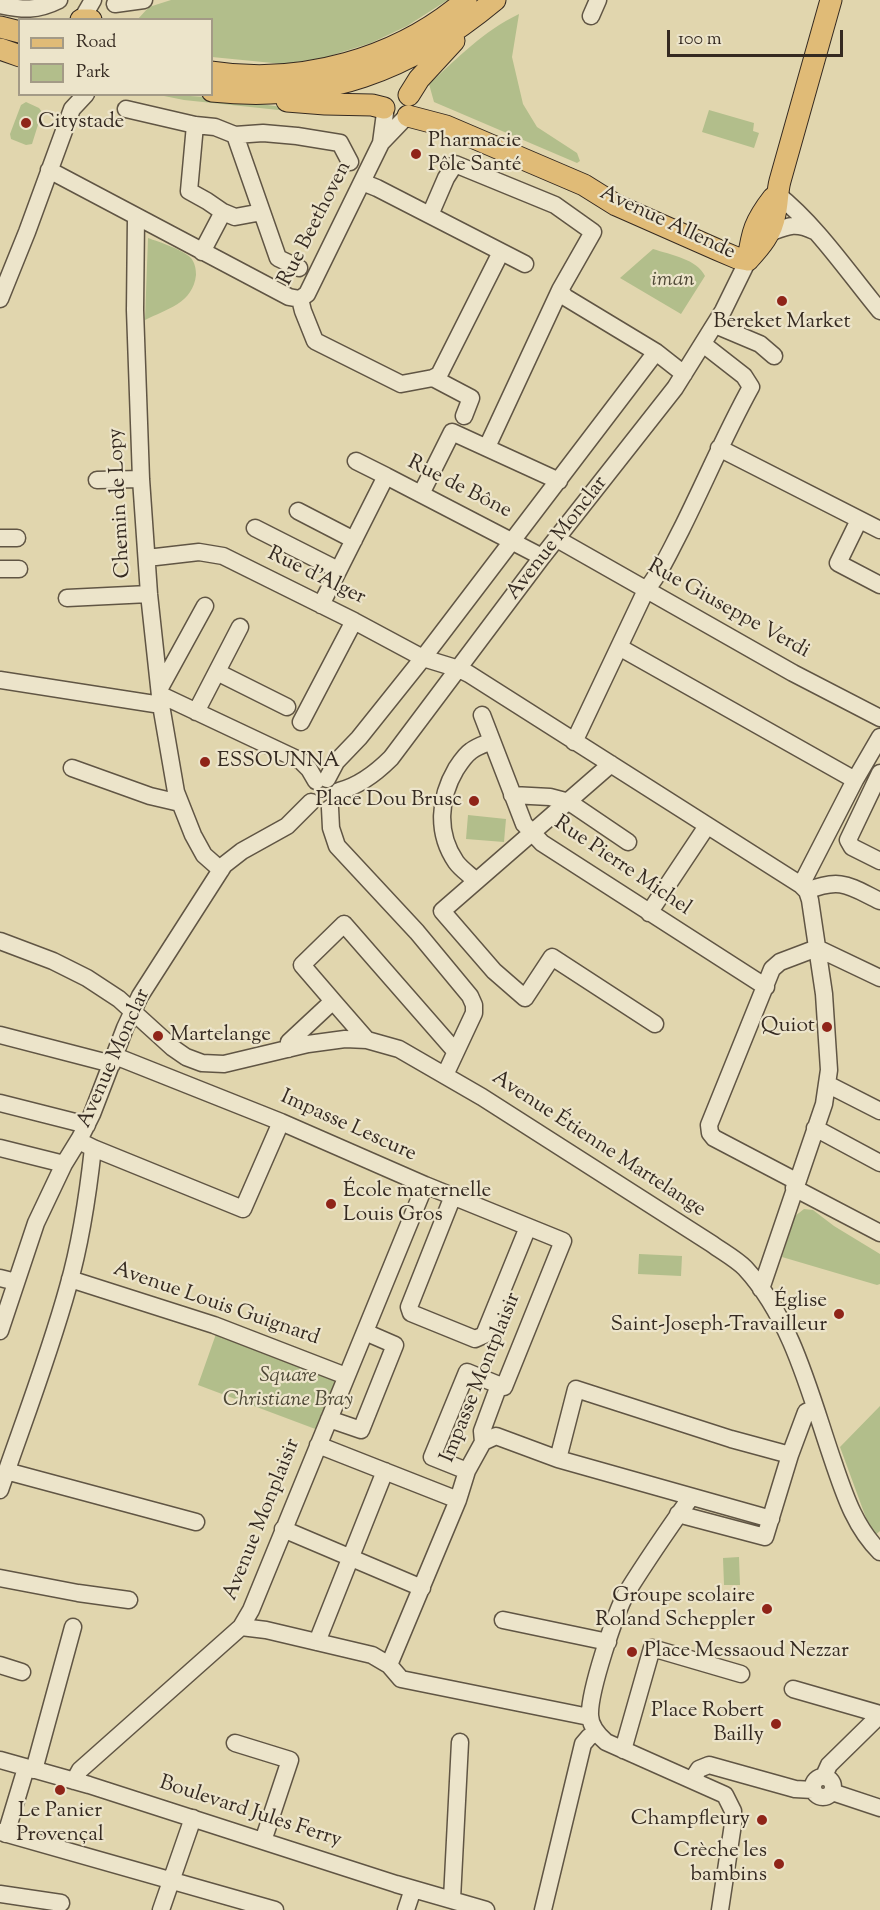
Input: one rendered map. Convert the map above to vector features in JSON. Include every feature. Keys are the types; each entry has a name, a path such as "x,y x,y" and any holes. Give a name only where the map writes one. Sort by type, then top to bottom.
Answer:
{"main road":[{"path":"213,72 264,76 300,74 327,69 388,48 427,28 466,0"},
{"path":"213,91 285,93 314,89 376,73 428,49 470,21 495,0"},
{"name":"Avenue Monclar","path":"748,260 769,233 775,216 777,194 831,0"},
{"path":"401,109 419,79 470,21"},
{"path":"0,27 18,32"},
{"path":"0,49 18,55"},
{"name":"Avenue Allende","path":"245,93 285,101 325,105 372,105 401,109 584,185 616,205 737,258 748,260"},
{"name":"Avenue Monclar","path":"748,260 752,233 762,212 777,194"}],"street":[{"path":"0,5 25,10 46,6 58,0"},
{"path":"83,18 93,0"},
{"path":"114,8 144,0"},
{"path":"591,16 597,0"},
{"path":"0,298 27,232 71,102"},
{"path":"126,109 195,125 215,127 235,135 263,132 340,143 350,162"},
{"name":"Rue Beethoven","path":"401,109 381,143 307,294 300,299 315,341 401,384 433,378"},
{"path":"195,125 189,191 235,217 262,212"},
{"path":"235,135 278,258 299,268"},
{"path":"430,215 446,178 455,164 555,205 593,232 563,286 487,447"},
{"path":"49,170 289,297 300,299"},
{"path":"362,182 525,264"},
{"path":"777,194 792,206 815,232 880,311"},
{"path":"202,252 223,212"},
{"name":"Chemin de Lopy","path":"136,218 135,310 141,479 149,594 160,696 176,792 193,835 204,855 221,870"},
{"path":"769,233 789,225 800,225 815,232"},
{"path":"433,378 439,375 501,252"},
{"name":"Avenue Monclar","path":"327,784 346,789 364,780 391,759 542,556 684,374 715,325 748,260"},
{"path":"563,286 565,297 656,352 684,374"},
{"path":"715,325 760,344 774,356"},
{"path":"574,742 646,590 658,576 751,387 744,376 703,344"},
{"path":"327,784 336,762 359,738 423,658 656,352"},
{"path":"433,378 471,398 464,416"},
{"path":"421,494 452,432 559,481"},
{"path":"719,448 880,530"},
{"path":"356,460 386,476"},
{"name":"Rue de Bône","path":"321,605 386,476 542,556"},
{"path":"97,480 141,479"},
{"path":"298,511 354,540"},
{"path":"858,520 838,563 880,585"},
{"path":"255,528 338,570"},
{"name":"Rue Giuseppe Verdi","path":"556,539 793,673 880,718"},
{"name":"Rue d'Alger","path":"147,558 200,552 223,556 423,658 459,669 804,888"},
{"path":"0,568 19,569"},
{"path":"67,598 149,594"},
{"path":"160,696 205,606"},
{"path":"300,722 354,621"},
{"path":"196,711 240,627"},
{"path":"619,647 855,780"},
{"path":"217,672 287,708"},
{"path":"0,680 160,696 301,761 327,784 337,801 330,808 316,807 311,802 309,794 311,787 327,784"},
{"name":"Rue Pierre Michel","path":"482,715 524,825 531,833 542,843 766,987"},
{"path":"804,888 855,780 880,739"},
{"path":"476,881 457,863 450,851 444,836 442,805 445,790 459,764 470,752 492,741"},
{"path":"611,764 442,911 494,971 525,999 552,957 655,1024"},
{"path":"72,768 150,796 180,803"},
{"path":"880,773 848,840 852,847 880,861"},
{"path":"512,795 550,797 569,802 628,842"},
{"name":"Avenue Monclar","path":"1,1325 8,1280 64,1164 87,1137 132,1012 152,976 221,870 236,854 287,826 311,802"},
{"path":"330,808 331,828 338,846 417,932 470,996 474,1005 474,1013 445,1075"},
{"path":"649,913 707,826"},
{"path":"804,888 836,883 850,886 880,901"},
{"path":"761,1289 824,1104 827,1084 828,1037 823,983 810,900 804,888"},
{"path":"368,1040 302,965 345,924 455,1051"},
{"name":"Avenue Étienne Martelange","path":"0,941 72,970 117,998 173,1048 186,1057 202,1063 224,1064 327,1040 368,1040 399,1049 499,1107 712,1244 744,1267 774,1308 785,1329 815,1408 847,1501 863,1532 880,1552"},
{"path":"880,978 817,948 780,962 772,969 709,1125 710,1133 714,1138 880,1233"},
{"path":"288,1049 289,1042 333,1001"},
{"name":"Impasse Lescure","path":"0,1035 113,1060 281,1122 425,1185 562,1241"},
{"path":"827,1084 880,1111"},
{"path":"0,1103 87,1137 243,1209 281,1122"},
{"path":"815,1128 880,1163"},
{"path":"0,1490 31,1404 70,1279 87,1197 87,1137"},
{"path":"0,1148 64,1164"},
{"name":"Avenue Monplaisir","path":"74,1781 80,1770 241,1627 251,1610 425,1185"},
{"path":"453,1196 409,1307 411,1313 476,1339 484,1335 528,1227"},
{"name":"Impasse Montplaisir","path":"389,1665 458,1500 467,1471 483,1442 482,1431 499,1385 504,1387 562,1241"},
{"name":"Avenue Louis Guignard","path":"70,1279 214,1325 346,1376"},
{"path":"329,1419 361,1430 395,1345 365,1332"},
{"path":"467,1471 432,1457 467,1372 499,1385"},
{"path":"558,1459 576,1389 731,1439 790,1455"},
{"path":"678,1514 765,1537 790,1455 806,1412 815,1408"},
{"path":"483,1442 496,1436 558,1459 771,1519"},
{"path":"318,1445 458,1500"},
{"path":"6,1471 196,1522"},
{"path":"317,1642 385,1471"},
{"path":"543,1910 583,1744 589,1737 593,1725 590,1706 602,1657 626,1595 691,1497"},
{"path":"283,1529 422,1588"},
{"path":"0,1578 129,1600"},
{"path":"503,1620 608,1642"},
{"path":"73,1626 30,1769 3,1833 275,1910"},
{"path":"241,1627 372,1655 389,1665 400,1679 593,1725 606,1742 725,1795 734,1811 720,1910"},
{"path":"623,1750 652,1648 741,1674"},
{"path":"0,1665 21,1672"},
{"path":"794,1689 880,1714 829,1765 824,1776 815,1780 813,1790"},
{"path":"452,1899 460,1742"},
{"path":"236,1743 290,1760 263,1841"},
{"name":"Boulevard Jules Ferry","path":"0,1760 486,1910"},
{"path":"692,1780 699,1769 709,1765 795,1789 813,1790 820,1797 832,1792 833,1782 824,1776"},
{"path":"832,1792 880,1808"},
{"path":"161,1910 193,1818"},
{"path":"406,1910 413,1888"},
{"path":"0,1894 61,1903"}],"green space":[{"path":"171,0 453,0 446,1 407,26 371,43 323,58 283,64 213,57 213,18 139,18 149,7"},
{"path":"519,14 512,57 523,104 537,127 577,153 580,161 577,163 434,102 429,84 482,37"},
{"path":"164,96 215,98 309,110 307,113"},
{"name":"Citystade","path":"26,102 39,108 42,112 32,144 26,145 11,139 10,134 21,105"},
{"path":"709,110 754,123 753,131 759,133 754,148 702,132"},
{"path":"148,238 170,246 191,258 196,275 194,285 184,299 145,320"},
{"name":"iman","path":"653,249 696,265 705,276 681,314 620,278"},
{"path":"468,815 506,819 504,842 466,839"},
{"path":"804,1209 813,1210 834,1226 880,1254 880,1284 782,1257 795,1216"},
{"path":"639,1254 682,1256 681,1276 638,1274"},
{"name":"Square Christiane Bray","path":"216,1334 337,1378 318,1430 198,1385"},
{"path":"880,1406 880,1531 873,1537 840,1447"},
{"path":"739,1557 740,1585 724,1585 723,1558"}],"place":[{"name":"Citystade","path":"26,123"},
{"name":"Pharmacie Pôle Santé","path":"416,154"},
{"name":"Bereket Market","path":"782,301"},
{"name":"ESSOUNNA","path":"205,762"},
{"name":"Place Dou Brusc","path":"474,801"},
{"name":"Quiot","path":"827,1027"},
{"name":"Martelange","path":"158,1036"},
{"name":"École maternelle Louis Gros","path":"331,1204"},
{"name":"Église Saint-Joseph-Travailleur","path":"839,1314"},
{"name":"Groupe scolaire Roland Scheppler","path":"767,1609"},
{"name":"Place Messaoud Nezzar","path":"632,1652"},
{"name":"Place Robert Bailly","path":"776,1724"},
{"name":"Le Panier Provençal","path":"60,1790"},
{"name":"Champfleury","path":"762,1820"},
{"name":"Crèche les bambins","path":"779,1864"}]}
